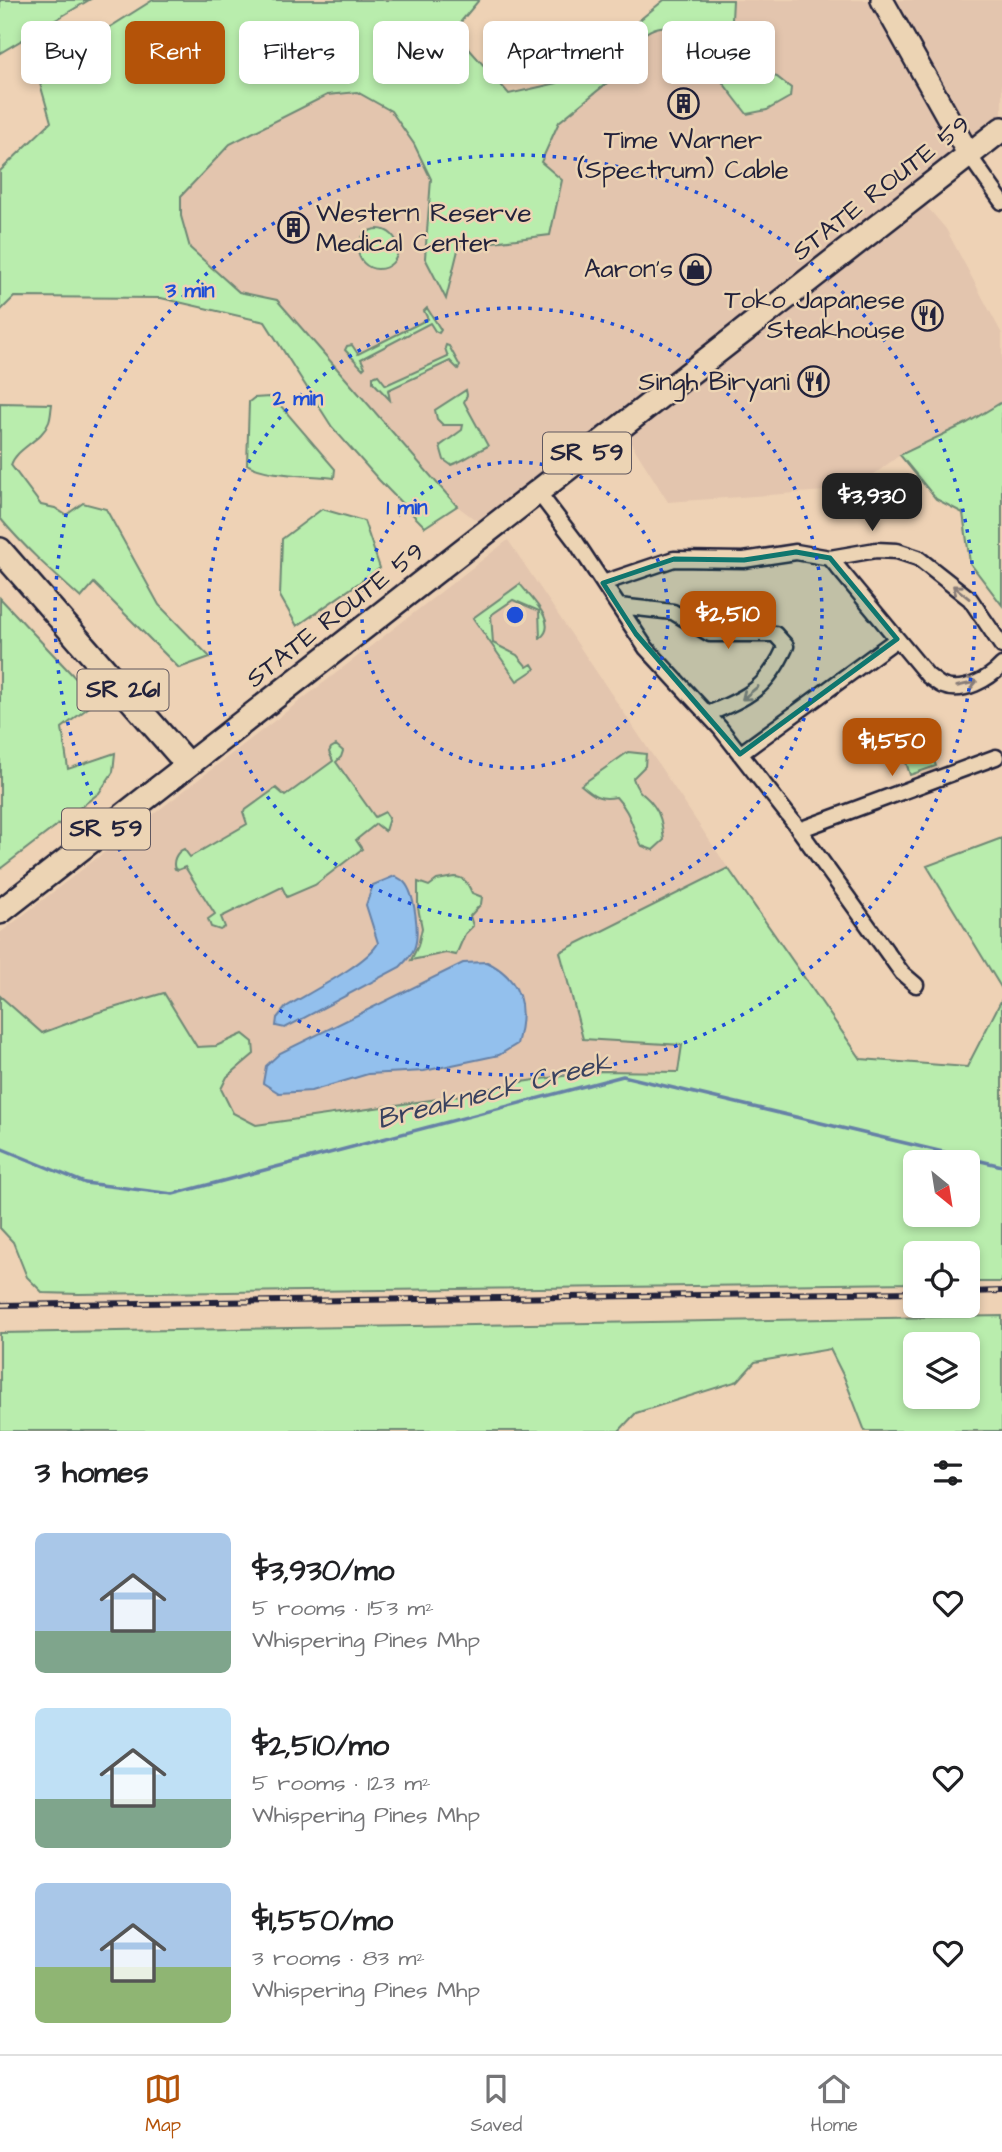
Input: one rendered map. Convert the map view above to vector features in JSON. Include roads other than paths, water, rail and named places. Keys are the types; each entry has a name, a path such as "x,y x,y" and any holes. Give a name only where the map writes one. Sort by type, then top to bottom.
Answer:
{"main road":[{"name":"STATE ROUTE 59","path":"0,912 1002,129"},
{"name":"SR 261","path":"0,550 188,765"}],"street":[{"path":"881,0 969,155 1002,202"},
{"path":"538,492 646,648 708,713 799,830 902,973 915,985"},
{"path":"603,583 674,559 744,560 796,552 830,558 876,550 897,551 918,558 970,599 1002,646"},
{"path":"830,558 928,676 945,687 968,687 988,677 1002,665"},
{"path":"619,607 673,612 710,634 775,634 786,646 775,671 743,699 708,713"},
{"path":"740,754 897,639"},
{"path":"799,830 996,757"}],"water":[{"path":"395,876 408,887 415,914 416,943 408,959 400,967 285,1028 276,1026 277,1018 286,1007 350,969 372,951 378,943 366,905 373,885"},
{"path":"487,962 499,969 515,986 521,1007 522,1019 517,1044 499,1055 424,1071 368,1074 311,1091 279,1093 263,1083 266,1066 280,1053 463,963"}],"waterway":[{"name":"Breakneck Creek","path":"0,1148 85,1183 173,1194 623,1076 1002,1166"}],"railway":[{"path":"980,1292 1002,1291"},
{"path":"0,1305 903,1292"}],"place":[{"name":"Time Warner (Spectrum) Cable","path":"683,104"},
{"name":"Western Reserve Medical Center","path":"293,228"},
{"name":"Aaron's","path":"696,269"},
{"name":"Toko Japanese Steakhouse","path":"928,315"},
{"name":"Singh Biryani","path":"813,382"}]}
